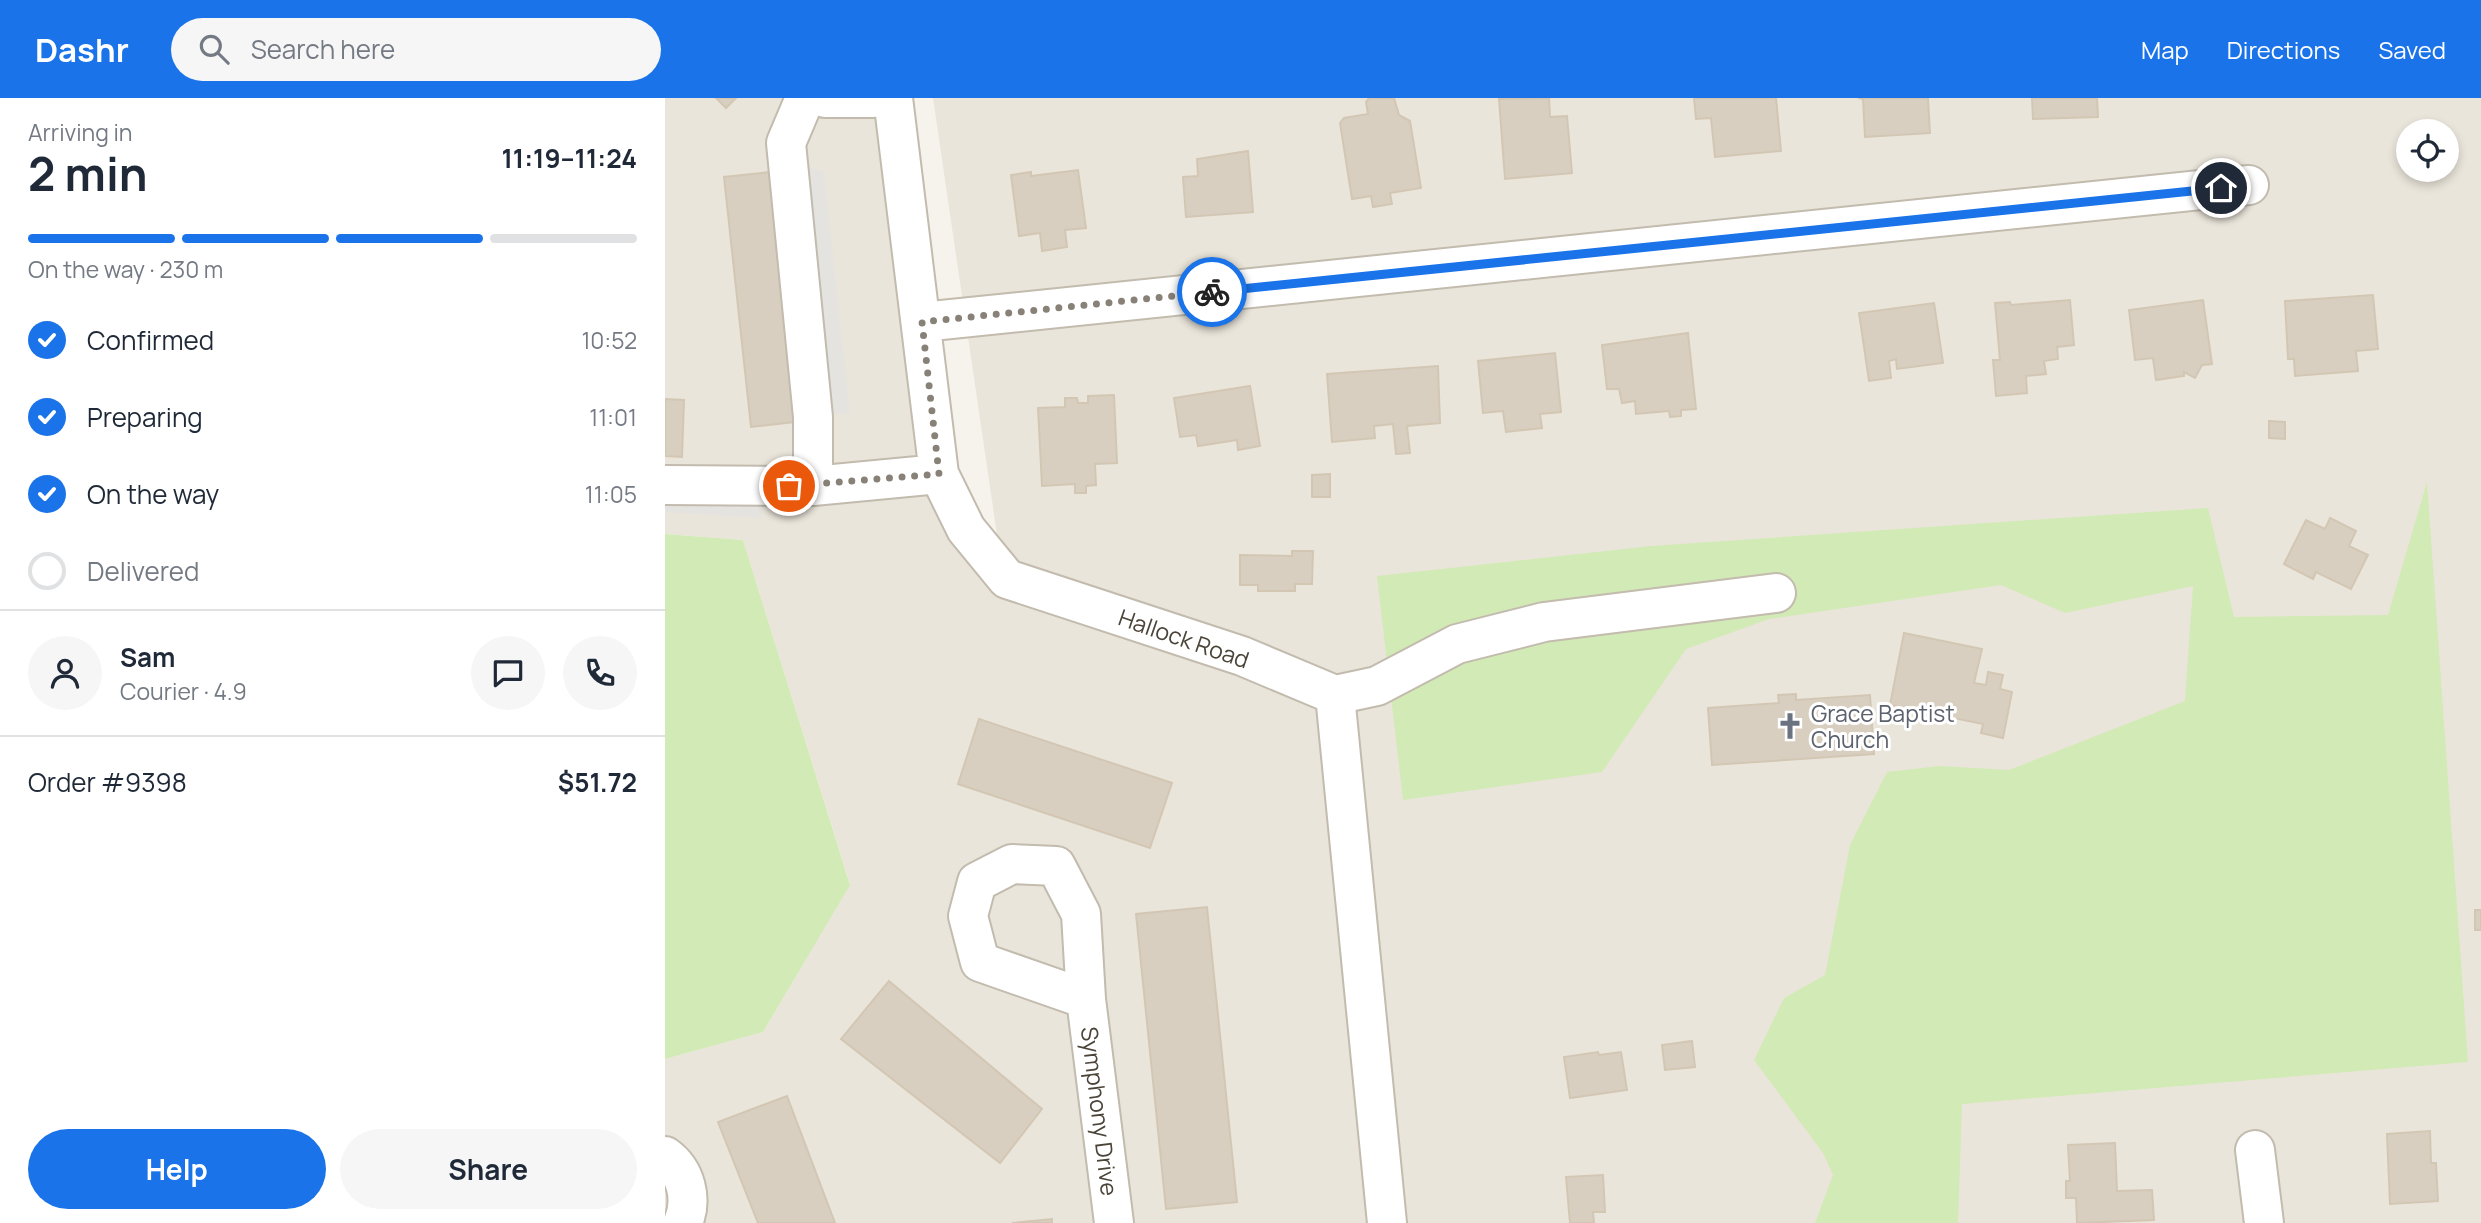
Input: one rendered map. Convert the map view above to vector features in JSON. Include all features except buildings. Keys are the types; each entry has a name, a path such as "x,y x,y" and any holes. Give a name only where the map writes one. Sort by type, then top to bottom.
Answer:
{"street":[{"path":"805,98 786,143 813,417 813,486"},
{"path":"825,98 873,98"},
{"name":"Hallock Road","path":"893,98 939,474 966,529 1007,579 1243,656 1335,695"},
{"path":"922,322 2249,185"},
{"path":"665,485 813,486 939,474"},
{"path":"1387,1223 1335,695 1377,687 1457,644 1544,622 1776,593"},
{"name":"Symphony Drive","path":"1086,999 1114,1223"},
{"path":"2255,1150 2264,1223"},
{"path":"665,1156 683,1176 688,1194 683,1223"}],"shaded area":[{"path":"665,98 893,98 939,474 1003,576 933,98 2481,98 2481,1223 665,1223 665,1059 763,1032 850,884 743,540 665,534"},
{"path":"804,165 824,172 850,413 813,417"},
{"path":"665,485 766,486 761,518 665,512"}],"green space":[{"path":"2427,482 2468,1062 1962,1104 1958,1223 1815,1223 1833,1175 1823,1153 1754,1060 1784,998 1825,975 1850,845 1887,772 1940,766 2009,770 2185,701 2193,586 2065,613 2001,585 1769,619 1686,649 1602,772 1403,800 1377,576 1651,546 2208,508 2234,617 2388,615"},
{"path":"665,534 743,540 850,885 763,1032 665,1059"}],"way so far":[{"path":"789,486 939,474 922,322 1212,292"}],"place":[{"name":"Grace Baptist Church","path":"1790,726"}],"route":[{"path":"1212,292 2221,188"}]}
